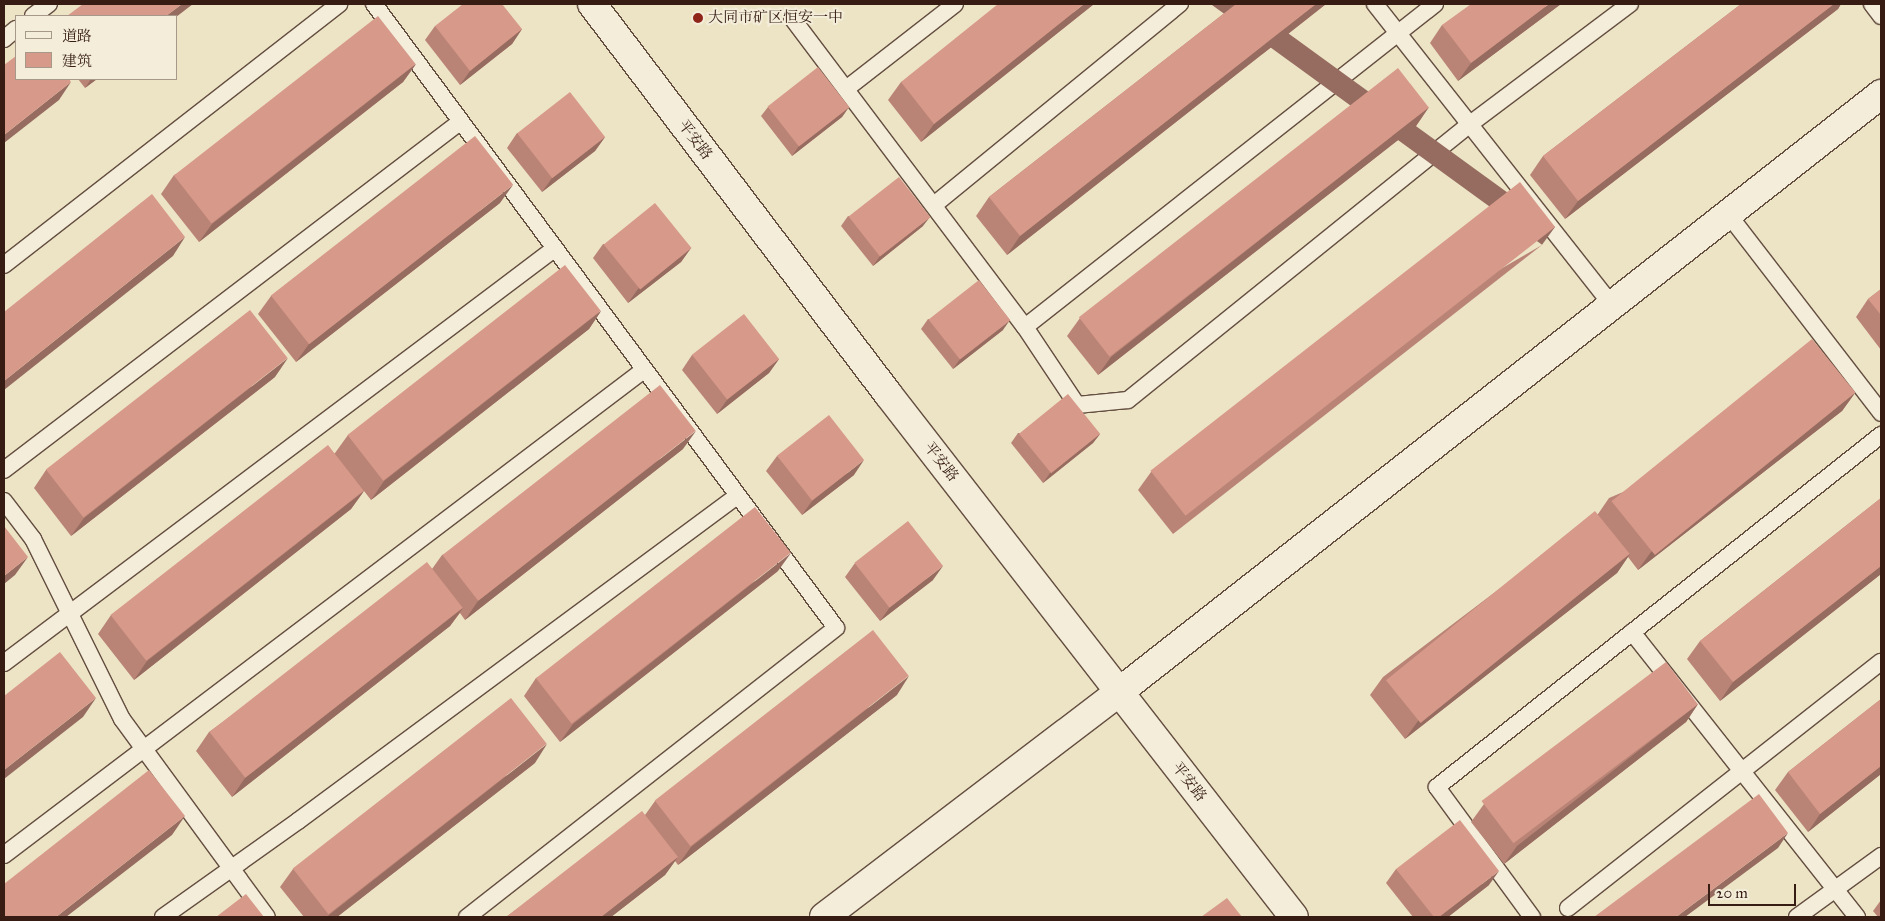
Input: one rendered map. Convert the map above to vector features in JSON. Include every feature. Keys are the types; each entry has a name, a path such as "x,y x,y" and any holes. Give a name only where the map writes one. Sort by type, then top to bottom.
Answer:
{"street":[{"name":"平安路","path":"592,4 1294,917"},
{"path":"824,917 1120,692 1881,94"}],"lane":[{"path":"34,15 49,4"},
{"path":"4,265 339,4"},
{"path":"374,4 836,628 467,917"},
{"path":"846,89 955,4"},
{"path":"934,205 1180,4"},
{"path":"1375,4 1612,305"},
{"path":"1025,327 1435,4"},
{"path":"792,18 1025,327 1077,405 1128,400 1470,124 1630,4"},
{"path":"1872,4 1881,16"},
{"path":"4,39 15,30"},
{"path":"4,470 460,122"},
{"path":"1728,214 1881,413"},
{"path":"4,663 69,612 554,249"},
{"path":"4,855 644,370"},
{"path":"1532,917 1437,787 1881,435"},
{"path":"163,917 230,867 298,821 737,496"},
{"path":"4,501 33,539 122,719 267,917"},
{"path":"1632,632 1857,917"},
{"path":"1568,908 1881,662"},
{"path":"1797,917 1881,856"}],"building":[{"path":"83,4 182,4 167,15 68,15"},
{"path":"463,4 502,4 522,29 470,71 435,26"},
{"path":"998,4 1084,4 934,124 901,82"},
{"path":"1236,4 1316,4 1020,236 989,197"},
{"path":"1471,4 1549,4 1471,63 1442,25"},
{"path":"1741,4 1834,4 1578,201 1543,156"},
{"path":"378,16 416,64 211,224 174,175"},
{"path":"15,57 15,80 70,80 71,82 4,135 4,65"},
{"path":"818,67 849,107 799,147 768,106"},
{"path":"1398,68 1429,107 1110,357 1079,317"},
{"path":"570,92 605,137 552,178 517,133"},
{"path":"475,136 513,185 309,344 271,295"},
{"path":"899,177 930,217 880,257 849,216"},
{"path":"1520,182 1555,227 1186,516 1150,471"},
{"path":"152,194 185,237 4,381 4,312"},
{"path":"655,203 692,248 640,290 604,245"},
{"path":"565,265 601,311 383,481 348,435"},
{"path":"979,280 1010,320 960,360 929,319"},
{"path":"1881,289 1881,315 1868,299"},
{"path":"250,310 288,358 83,518 46,469"},
{"path":"744,314 779,359 727,400 692,355"},
{"path":"1812,339 1855,393 1655,555 1611,501"},
{"path":"660,385 696,431 478,601 443,555"},
{"path":"1068,394 1100,434 1051,473 1019,434"},
{"path":"829,415 864,460 812,501 777,456"},
{"path":"328,445 364,491 146,661 111,615"},
{"path":"1881,498 1881,566 1733,682 1700,641"},
{"path":"755,507 791,553 572,724 536,678"},
{"path":"1595,511 1630,554 1421,723 1386,680"},
{"path":"908,521 943,566 890,608 854,563"},
{"path":"4,526 28,557 4,576"},
{"path":"427,562 463,608 245,778 210,732"},
{"path":"873,630 909,676 690,846 655,801"},
{"path":"60,652 96,698 4,770 4,696"},
{"path":"1666,662 1698,704 1513,843 1482,801"},
{"path":"511,698 547,744 328,914 293,869"},
{"path":"1881,699 1881,766 1820,814 1788,772"},
{"path":"149,770 185,816 56,917 4,917 4,884"},
{"path":"1759,794 1788,833 1676,917 1594,917"},
{"path":"642,811 678,857 601,917 506,917"},
{"path":"1460,820 1499,871 1439,917 1434,917 1396,869"},
{"path":"246,894 264,917 216,917"},
{"path":"1227,898 1242,917 1201,917"}],"place":[{"name":"大同市矿区恒安一中","path":"698,18"}]}
